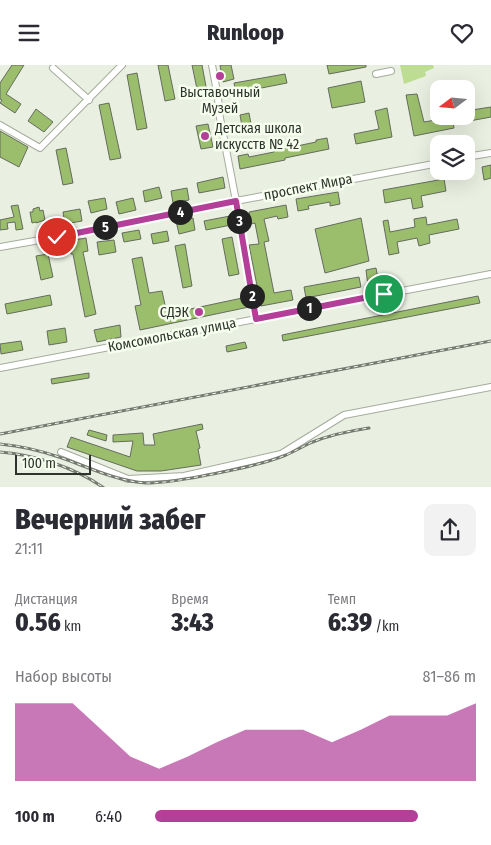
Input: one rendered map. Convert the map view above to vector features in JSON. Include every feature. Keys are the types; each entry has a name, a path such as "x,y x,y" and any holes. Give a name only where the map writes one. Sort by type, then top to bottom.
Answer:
{"street":[{"path":"0,125 40,148 122,65"},
{"path":"212,65 256,319"},
{"path":"53,68 89,100"},
{"path":"376,74 391,71"},
{"path":"475,156 491,153"},
{"name":"проспект Мира","path":"0,247 430,165"},
{"name":"Комсомольская улица","path":"0,368 491,274"},
{"path":"60,452 128,479 184,476 281,454 344,415 491,387"}],"green space":[{"path":"400,65 433,65 434,68 425,72 426,76 404,84"}],"building":[{"path":"12,65 24,65 6,94 21,104 15,113 0,103 2,100 0,99 0,83"},
{"path":"158,65 168,65 175,99 165,101"},
{"path":"192,65 202,65 207,92 198,94"},
{"path":"220,65 231,65 234,79 223,82"},
{"path":"327,65 366,65 366,67 329,74"},
{"path":"137,73 147,128 137,130 127,75"},
{"path":"285,74 287,83 236,93 234,83"},
{"path":"361,81 365,102 332,108 328,88"},
{"path":"417,94 424,122 430,121 430,125 453,125 454,128 414,136 406,95"},
{"path":"109,103 121,158 110,160 99,105"},
{"path":"491,107 491,117 475,120 475,110"},
{"path":"387,108 392,137 356,144 354,134 379,129 375,111"},
{"path":"36,109 53,122 44,132 28,121"},
{"path":"249,113 251,124 242,126 240,115"},
{"name":"Детская школа искусств № 42","path":"208,124 213,147 201,149 196,126"},
{"path":"0,131 28,147 19,167 0,157"},
{"path":"327,138 329,149 240,169 238,156 248,154 249,157 274,152 274,150 287,148 287,145 296,143 297,146"},
{"path":"66,148 73,183 63,185 56,150"},
{"path":"491,165 491,178 484,180 482,167"},
{"path":"223,177 225,188 199,193 197,183"},
{"path":"444,180 446,191 421,196 423,207 413,209 411,198 385,203 383,190"},
{"path":"159,187 162,198 145,202 143,191"},
{"path":"187,188 189,200 173,203 171,191"},
{"path":"338,192 340,204 330,206 330,202 308,206 309,209 298,211 296,199"},
{"path":"105,198 107,209 91,213 88,201"},
{"path":"133,198 136,210 119,214 116,202"},
{"path":"18,205 23,229 16,230 15,222 7,223 8,229 0,230 0,220 14,217 11,206"},
{"path":"286,205 288,217 278,219 277,216 264,219 269,241 264,242 274,293 291,290 293,300 261,306 249,245 259,244 255,223 251,224 249,212"},
{"path":"39,207 40,211 43,210 45,220 32,223 30,212"},
{"path":"80,209 82,221 65,224 63,212"},
{"path":"230,216 231,225 206,230 204,221"},
{"path":"426,217 427,225 457,219 459,229 429,235 430,243 419,246 417,238 397,242 399,253 389,255 383,221 388,220 390,232 415,227 414,219"},
{"path":"193,218 195,230 179,234 176,221"},
{"path":"361,218 369,261 325,273 315,229"},
{"path":"139,230 141,239 124,242 122,233"},
{"path":"167,231 169,241 153,244 151,234"},
{"path":"232,237 239,274 229,276 222,239"},
{"path":"86,238 88,251 83,252 96,314 85,317 69,241"},
{"path":"114,240 116,252 99,255 97,242"},
{"path":"185,244 192,286 183,288 175,246"},
{"path":"48,254 53,277 41,280 36,256"},
{"path":"142,257 149,293 162,291 167,314 247,297 249,307 140,330 135,306 141,305 132,259"},
{"path":"376,268 379,284 368,286 366,270"},
{"path":"359,277 361,287 306,298 304,287"},
{"path":"50,295 52,305 7,314 5,304"},
{"path":"478,296 480,303 283,341 282,335"},
{"path":"120,325 121,337 97,342 94,330"},
{"path":"65,328 67,342 49,345 47,331"},
{"path":"21,341 23,350 1,354 0,344"},
{"path":"245,342 247,348 227,352 226,346"},
{"path":"89,373 89,378 52,384 51,379"},
{"path":"202,424 203,429 196,431 201,465 161,471 137,471 67,447 71,437 130,457 133,441 113,442 113,435 143,433 144,445 155,445 153,434"},
{"path":"89,430 107,435 106,441 87,435"}],"railway":[{"path":"0,434 491,341"},
{"path":"0,444 24,447 47,453 125,480 155,483 188,479 250,466 286,455 324,438 369,428"},
{"path":"0,452 54,463 80,474 102,487"}],"place":[{"name":"Выставочный Музей","path":"220,76"},
{"name":"Детская школа искусств № 42","path":"205,136"},
{"name":"СДЭК","path":"199,312"}],"route":[{"path":"57,237 236,201 256,319 384,294"}]}
